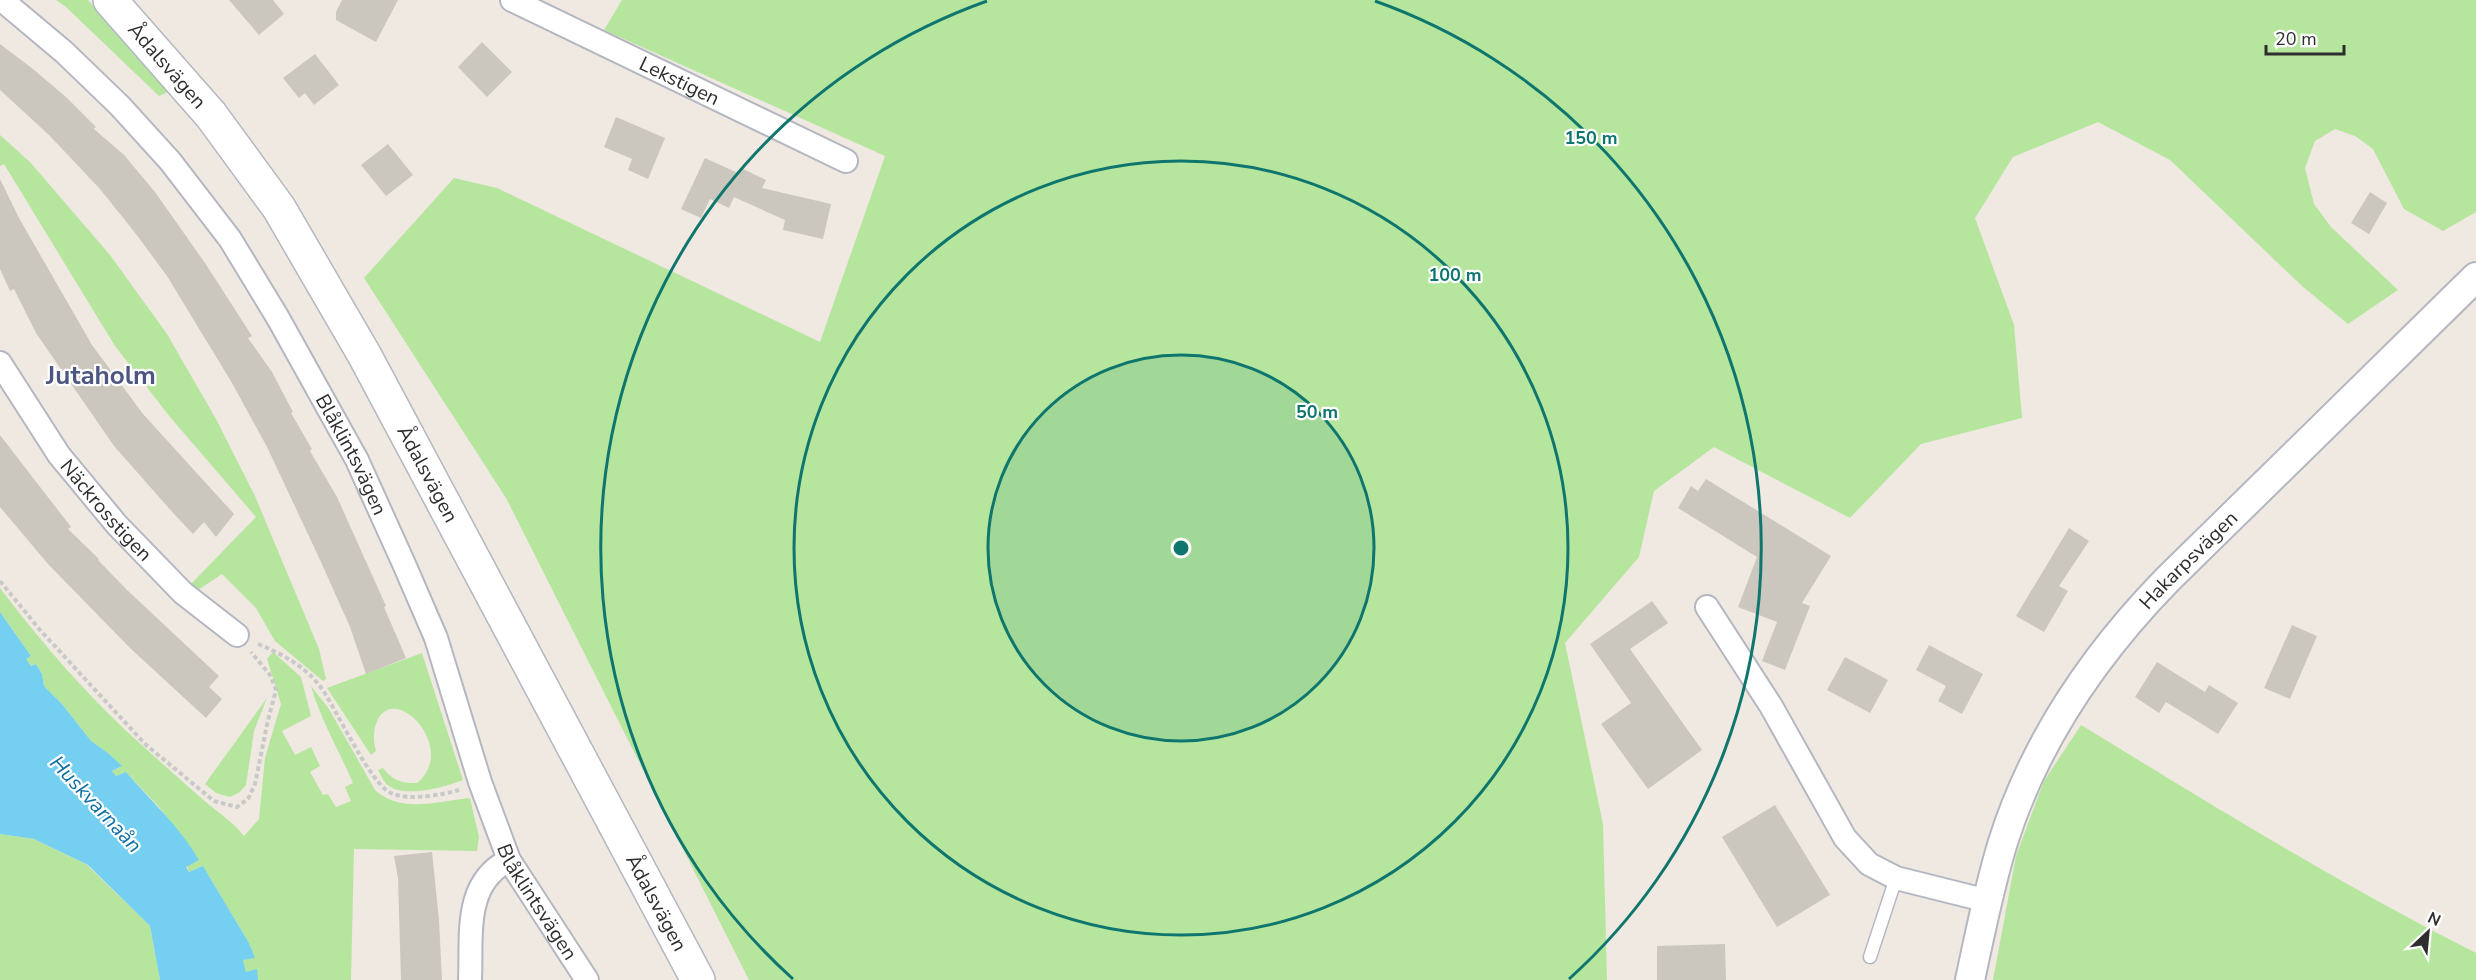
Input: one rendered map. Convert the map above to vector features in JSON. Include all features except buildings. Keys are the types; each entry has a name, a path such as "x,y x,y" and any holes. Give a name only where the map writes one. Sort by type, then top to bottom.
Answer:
{"main road":[{"name":"Ådalsvägen","path":"110,0 211,115 279,208 365,356 698,980"}],"street":[{"name":"Blåklintsvägen","path":"2,0 64,52 120,106 170,160 230,239 278,318 357,460 436,638 480,783 509,860 587,980"},
{"name":"Lekstigen","path":"512,0 846,161"},
{"name":"Hakarpsvägen","path":"1970,980 2003,842 2037,758 2056,721 2084,678 2104,651 2167,580 2476,277"},
{"name":"Näckrosstigen","path":"0,363 59,455 117,525 183,593 237,635"},
{"path":"1707,607 1771,706 1845,838 1869,864 1896,878 1988,901"},
{"path":"470,980 473,906 481,884 494,868 509,860"}],"lane":[{"path":"1869,957 1896,878"}],"path":[{"path":"0,581 40,630 145,744 214,801 237,807 248,799 255,784 276,690 270,675 237,635"},
{"path":"237,635 286,656 321,687 359,753 379,782 390,793 416,797 450,793 480,783"}],"green space":[{"path":"56,0 88,0 168,92 159,96"},
{"path":"622,0 2476,0 2476,212 2443,231 2404,209 2373,149 2355,136 2335,129 2315,141 2305,168 2314,204 2331,227 2398,290 2348,324 2302,286 2170,160 2098,122 2013,157 1975,218 2014,325 2022,418 1921,444 1850,518 1714,447 1654,491 1639,557 1565,643 1603,824 1607,980 749,980 506,498 364,278 454,178 497,188 820,342 885,156 604,30"},
{"path":"0,135 30,162 110,255 167,334 216,419 255,496 319,649 326,679 323,681 275,641 256,608 222,574 198,590 193,589 190,585 256,517 170,417 115,346 4,164 0,166"},
{"path":"0,588 51,651 106,711 244,836 259,819 265,758 281,704 267,659 273,652 301,677 311,716 282,731 295,755 311,747 320,766 310,772 323,795 328,794 336,807 351,801 345,787 353,783 325,723 311,686 329,709 375,790 396,802 408,804 470,798 479,837 477,851 354,849 351,980 257,980 246,972 243,960 254,957 249,943 203,866 189,872 173,826 159,807 126,772 116,776 112,771 121,767 108,753 91,741 62,704 44,686 42,674 36,664 31,666 26,659 31,656 0,612"},
{"path":"422,653 463,780 447,786 405,791 387,785 378,770 383,768 390,776 398,780 417,783 428,769 431,754 428,739 420,725 410,715 398,709 387,710 376,723 374,743 376,751 371,755 327,688"},
{"path":"267,698 254,731 246,785 240,792 230,797 216,793 205,784"},
{"path":"2081,725 2325,872 2476,953 2476,980 1993,980 2016,856 2044,781"},
{"path":"0,834 34,839 87,865 150,926 160,980 0,980"}],"water":[{"name":"Huskvarnaån","path":"0,612 31,656 26,659 31,666 36,664 42,674 44,686 62,704 91,741 122,766 112,771 116,776 126,772 174,825 191,848 199,860 186,867 189,872 203,866 249,943 255,958 243,960 246,972 257,969 258,980 160,980 150,926 88,865 34,839 0,834"}],"district":[{"name":"Jutaholm","path":"101,375"}]}
